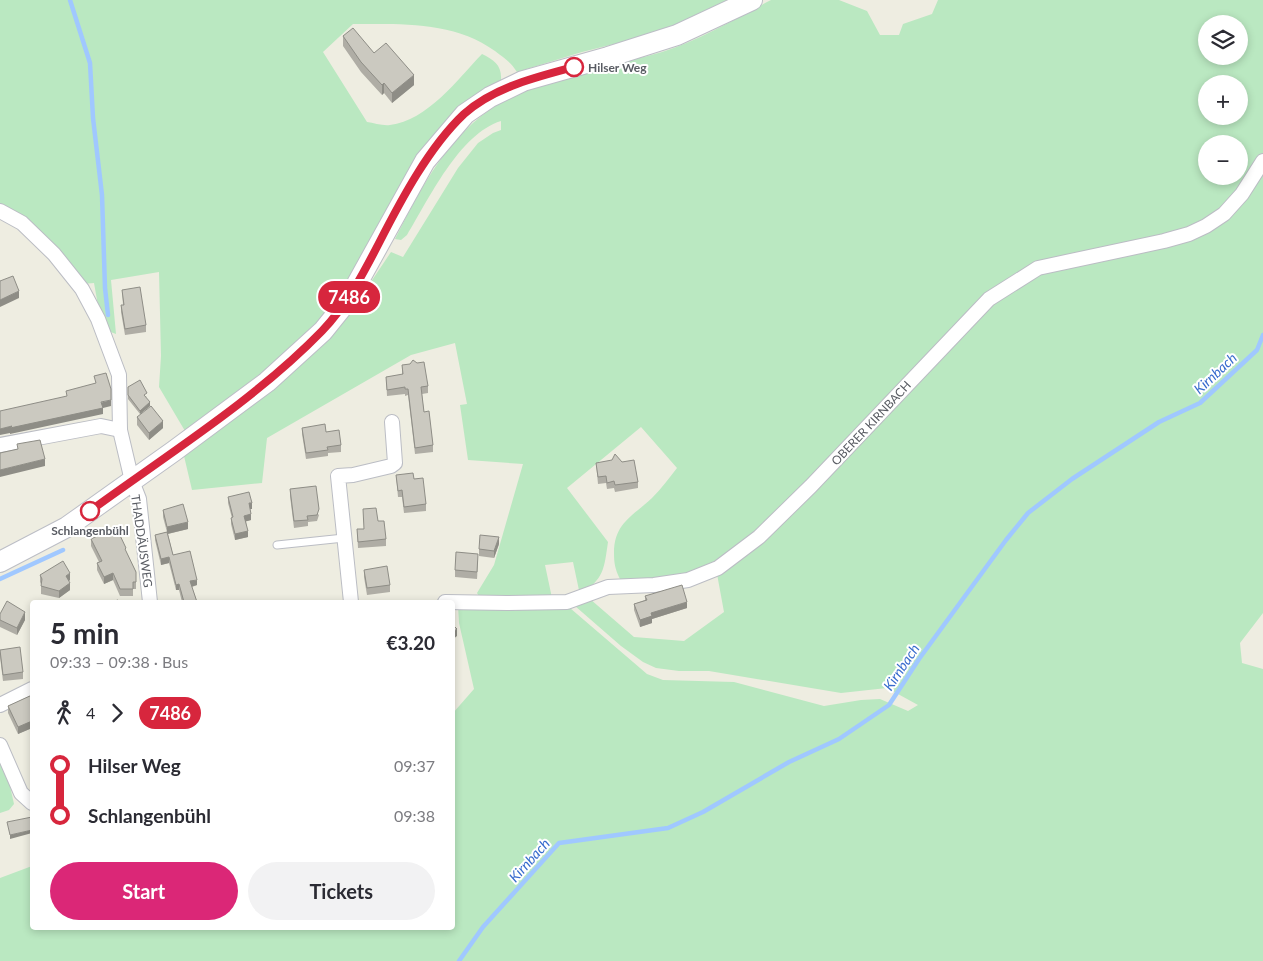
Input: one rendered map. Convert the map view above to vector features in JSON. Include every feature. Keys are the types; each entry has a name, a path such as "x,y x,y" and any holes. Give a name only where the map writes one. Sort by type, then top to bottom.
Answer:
{"main road":[{"path":"0,562 67,527 267,382 323,330 348,300 425,161 465,114 490,97 523,81 677,35 752,0"}],"street":[{"name":"OBERER KIRNBACH","path":"455,602 507,604 567,602 608,587 654,585 688,580 718,568 759,537 811,486 989,299 1038,268 1164,241 1189,234 1206,226 1224,214 1242,194 1263,161"},
{"path":"0,211 22,223 54,254 82,288 98,319 119,375 120,430 132,480"},
{"path":"351,600 338,476 353,475 391,466 395,463 392,422"},
{"path":"0,445 101,426 120,430"},
{"name":"THADDÄUSWEG","path":"132,480 139,499 150,600"},
{"path":"0,705 30,690"},
{"path":"0,745 21,793 30,801"}],"lane":[{"path":"277,545 344,538"}],"green space":[{"path":"0,0 730,0 674,25 630,40 582,52 517,72 510,63 479,41 445,29 427,26 353,24 323,52 367,122 390,125 404,122 417,116 441,97 482,54 490,58 499,67 501,80 470,100 438,130 397,193 341,295 317,322 264,371 185,431 159,387 161,356 159,272 111,280 116,334 108,331 99,311 94,283 82,284 0,206"},
{"path":"771,0 839,0 867,11 880,35 899,35 903,24 932,14 938,0 1263,0 1263,155 1248,178 1248,135 1198,135 1198,185 1243,185 1214,215 1156,240 1048,260 1021,270 986,292 969,314 761,531 715,564 712,563 682,576 641,582 620,579 616,569 614,557 615,543 621,527 655,495 677,468 641,427 567,488 608,542 602,573 594,583 580,595 573,562 545,565 552,598 480,598 477,593 494,565 523,464 468,460 460,405 467,404 455,343 411,355 267,438 262,483 192,490 184,456 271,389 321,347 352,310 391,252 403,257 458,168 478,143 501,130 501,121 486,128 459,153 446,169 407,235 401,240 395,239 426,182 451,146 465,130 500,103 523,91 599,67 654,54 704,35"},
{"path":"1263,166 1263,613 1240,643 1242,663 1263,669 1263,961 0,961 0,878 30,867 30,930 455,930 455,711 474,689 459,623 458,606 570,608 647,674 663,680 734,682 824,706 880,699 908,711 918,705 887,688 841,693 709,671 679,671 656,668 643,662 621,646 575,606 590,599 634,637 684,641 724,612 717,574 985,309 1027,278 1193,235 1244,185 1248,185 1248,181"},
{"path":"0,759 8,777 14,804 9,810 0,813"}],"building":[{"path":"353,28 374,53 386,43 414,75 392,93 361,62 343,36"},
{"path":"13,276 19,291 0,300 0,281"},
{"path":"140,287 146,325 125,329 121,305 124,305 122,290"},
{"path":"413,360 417,363 424,362 428,386 421,387 424,412 429,411 433,445 415,448 408,389 405,389 405,387 387,390 386,377 403,374 402,365 410,364"},
{"path":"106,373 111,389 111,400 101,402 103,408 0,429 0,411 67,396 66,391 96,383 94,376"},
{"path":"140,380 147,393 144,395 150,402 140,411 128,395 128,387"},
{"path":"151,406 163,421 149,433 137,417"},
{"path":"325,424 326,432 339,430 341,445 327,447 328,450 306,453 302,428"},
{"path":"40,440 45,459 0,470 0,453 18,449 17,444"},
{"path":"615,454 622,462 634,460 638,482 615,485 614,481 607,483 606,476 598,477 596,463 612,460"},
{"path":"413,473 414,479 423,478 426,504 404,507 402,490 398,491 396,475"},
{"path":"316,486 319,509 317,515 307,516 308,520 294,521 290,489"},
{"path":"249,492 252,503 249,503 251,514 244,516 248,531 235,534 228,497"},
{"path":"183,504 188,522 167,527 163,510"},
{"path":"376,508 378,521 384,521 386,539 358,542 357,529 364,529 363,509"},
{"path":"116,527 136,572 136,582 133,582 133,589 120,589 113,573 104,577 97,563 102,561 91,539"},
{"path":"167,532 173,555 190,551 197,580 190,581 196,600 183,600 179,584 176,585 169,557 161,559 155,535"},
{"path":"480,535 499,537 494,551 479,549"},
{"path":"456,552 478,554 477,572 455,570"},
{"path":"63,561 70,573 66,576 70,583 59,591 41,586 42,579 40,575"},
{"path":"387,566 390,585 367,588 364,570"},
{"path":"682,585 687,602 651,613 652,616 640,620 634,604 647,600 645,596"},
{"path":"7,601 25,612 17,628 0,620 0,614"},
{"path":"20,647 23,672 3,675 0,650"},
{"path":"30,696 30,722 18,727 8,706"},
{"path":"30,817 30,830 10,835 7,822"}],"waterway":[{"path":"70,0 90,63 93,118 102,195 105,288 108,315"},
{"name":"Kirnbach","path":"459,961 483,927 559,843 668,828 703,812 789,762 839,739 889,705 919,659 1028,513 1072,479 1159,422 1200,403 1257,350 1263,335"},
{"path":"0,579 63,550"}],"bus line":[{"name":"7486","path":"90,511 267,382 323,330 348,300 425,161 465,114 490,97 523,81 574,67"}],"place":[{"name":"Hilser Weg","path":"574,67"},
{"name":"Schlangenbühl","path":"90,511"}]}
